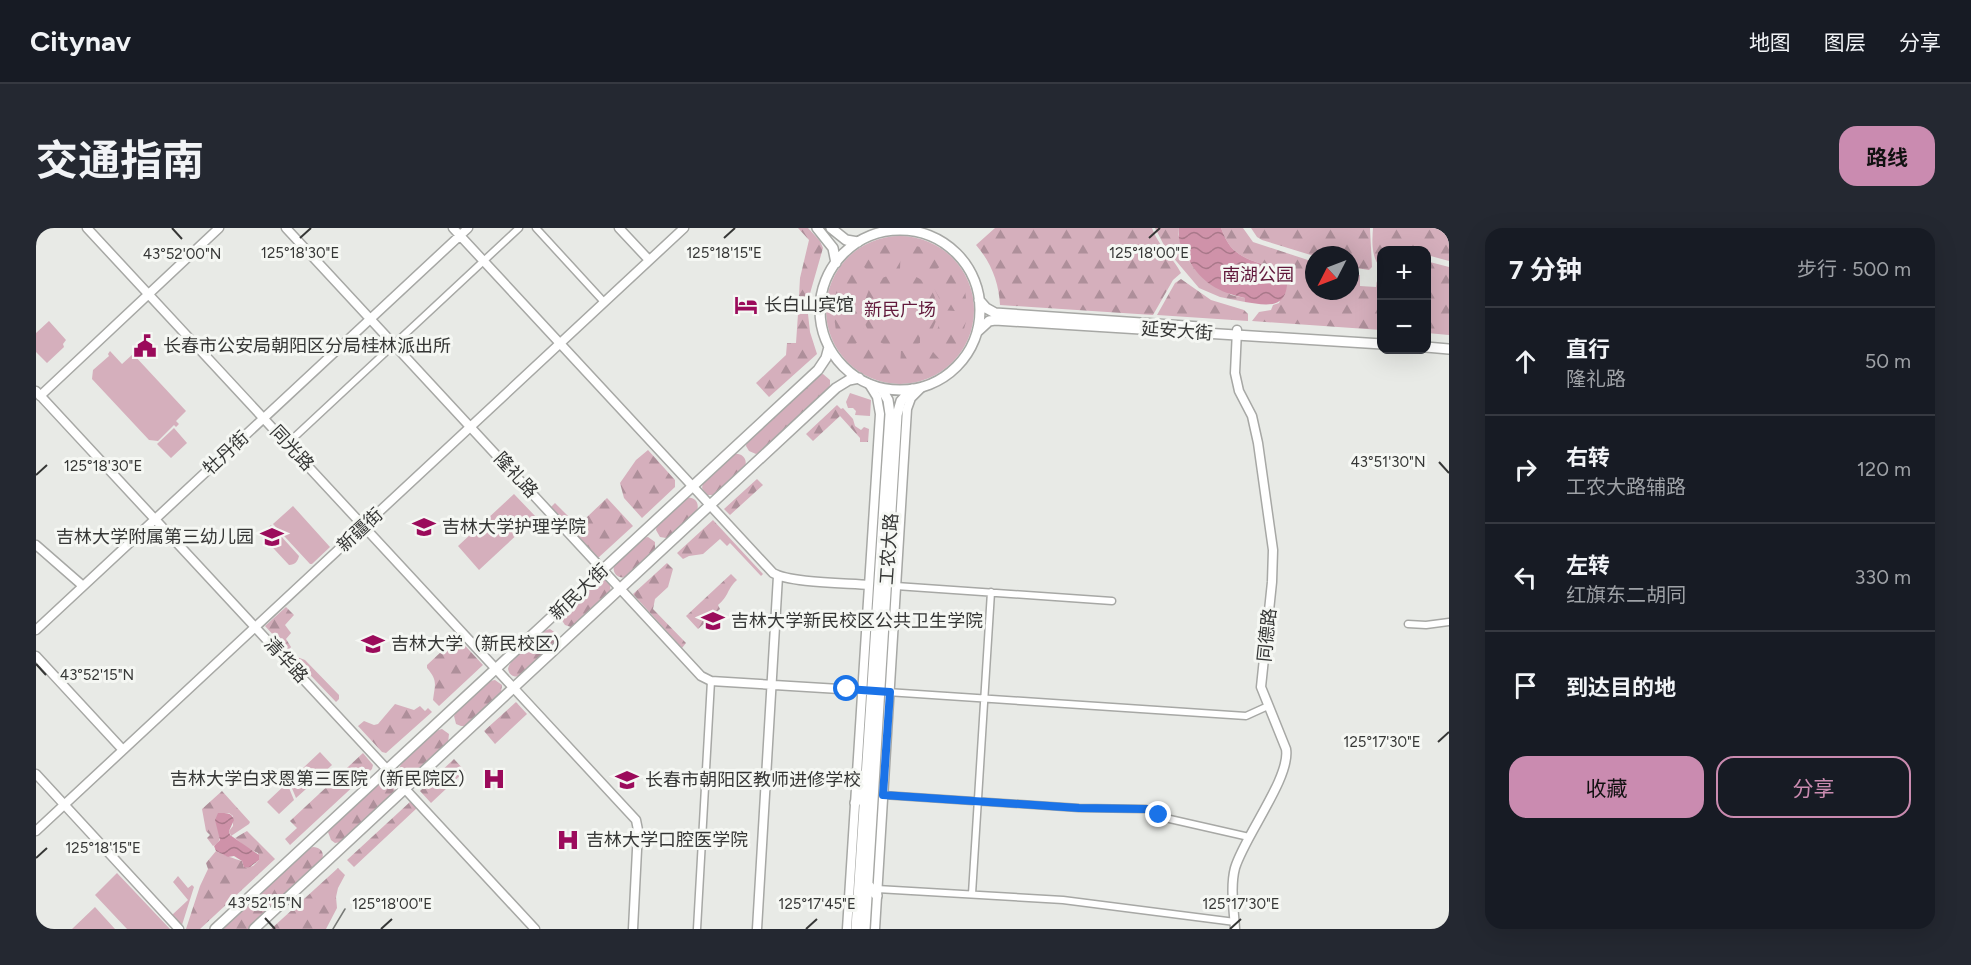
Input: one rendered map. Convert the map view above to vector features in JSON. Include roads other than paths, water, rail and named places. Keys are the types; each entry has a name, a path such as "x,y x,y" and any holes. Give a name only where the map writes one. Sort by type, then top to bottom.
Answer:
{"main road":[{"path":"817,228 833,248 836,263"},
{"path":"831,228 846,240 858,242"},
{"path":"895,230 917,231 938,240 958,256 973,277 979,300 980,319 977,332 969,351 959,365 938,381 917,388 897,390 881,388 869,384 843,366 829,347 822,328 821,302 825,284 836,263 858,242 895,230"},
{"name":"延安大街","path":"979,300 995,313 1377,344"},
{"name":"延安大街","path":"977,332 989,321 994,320 1377,339"},
{"path":"1431,342 1449,343"},
{"name":"新民大街","path":"215,929 818,370 826,358 829,347"},
{"path":"1431,347 1449,348"},
{"name":"新民大街","path":"254,929 836,388 849,380 859,378"},
{"name":"工农大路","path":"865,929 890,414 888,400 881,388"},
{"name":"工农大路","path":"856,929 897,415 901,401 917,388"},
{"path":"855,803 866,788"},
{"path":"867,883 877,892"},
{"path":"850,886 858,899"}],"street":[{"name":"同光路","path":"87,228 636,820 638,830 633,929"},
{"path":"38,393 219,228"},
{"name":"隆礼路","path":"286,228 701,676 711,681"},
{"path":"453,228 766,566 778,576 792,579 869,585"},
{"name":"牡丹街","path":"36,630 468,228"},
{"path":"287,444 519,228"},
{"path":"536,228 604,302"},
{"path":"619,228 649,260"},
{"name":"新疆街","path":"36,831 684,228"},
{"name":"同德路","path":"1235,926 1235,870 1287,757 1262,687 1273,550 1258,443 1249,406 1239,391 1235,373 1237,332"},
{"path":"869,384 877,397 880,414 869,585 883,795 875,929"},
{"path":"847,929 855,803 896,586 907,409 917,388"},
{"name":"清华路","path":"38,393 536,929"},
{"path":"36,545 83,586"},
{"path":"757,929 778,576"},
{"path":"896,586 1112,601"},
{"path":"972,894 991,592"},
{"path":"1408,624 1426,625 1449,622"},
{"path":"36,656 123,750"},
{"path":"697,929 711,681 1246,716 1268,706"},
{"path":"36,774 179,929"},
{"path":"883,795 1079,808 1146,809 1154,811 1161,817 1249,837"},
{"path":"877,892 972,894 1063,900 1235,926"}],"water":[{"path":"1179,228 1221,228 1229,244 1238,254 1260,263 1290,270 1292,274 1283,297 1280,301 1269,304 1245,302 1245,298 1227,293 1212,285 1199,274 1186,255 1179,240"},
{"path":"218,813 232,816 234,820 229,831 230,835 259,855 259,860 250,867 244,868 242,861 234,856 228,857 216,851 214,846 220,840 215,820"}],"tram line":[{"path":"333,929 345,909"}],"place":[{"name":"长白山宾馆","path":"746,305"},
{"name":"长春市公安局朝阳区分局桂林派出所","path":"145,346"},
{"name":"吉林大学护理学院","path":"424,527"},
{"name":"吉林大学附属第三幼儿园","path":"272,537"},
{"name":"吉林大学新民校区公共卫生学院","path":"713,621"},
{"name":"吉林大学（新民校区）","path":"373,644"},
{"name":"吉林大学白求恩第三医院（新民院区）","path":"494,779"},
{"name":"长春市朝阳区教师进修学校","path":"627,780"},
{"name":"吉林大学口腔医学院","path":"568,840"}],"park label":[{"name":"南湖公园","path":"1258,275"},
{"name":"新民广场","path":"900,310"}]}
